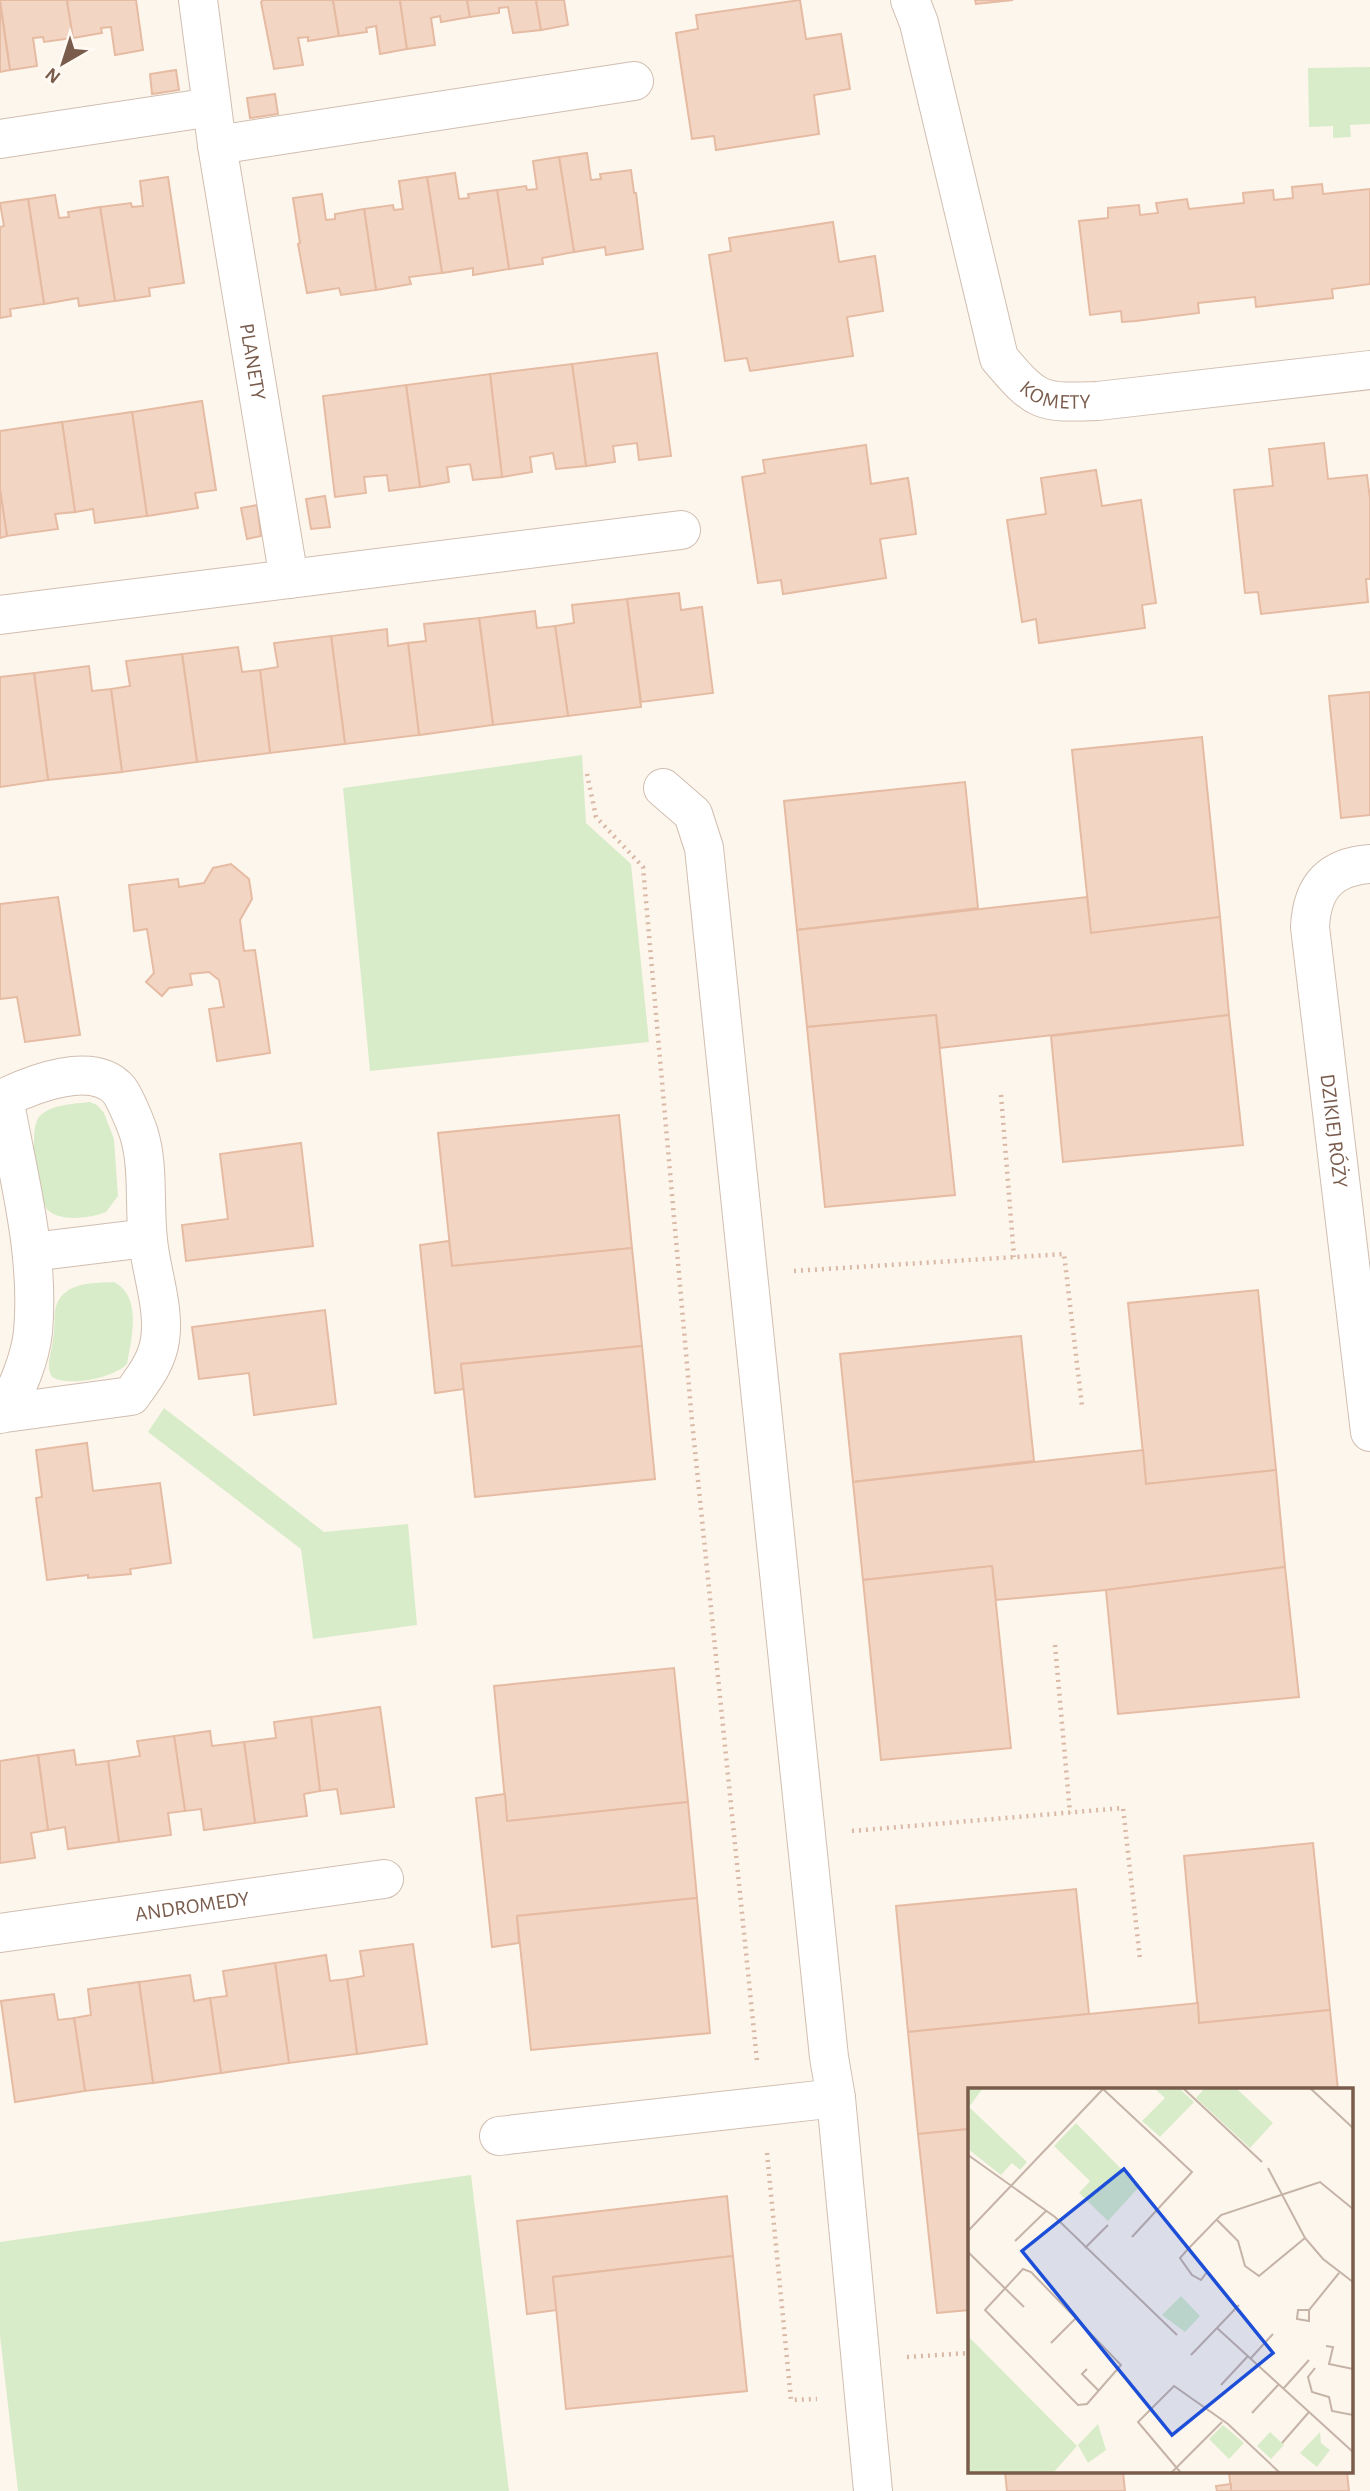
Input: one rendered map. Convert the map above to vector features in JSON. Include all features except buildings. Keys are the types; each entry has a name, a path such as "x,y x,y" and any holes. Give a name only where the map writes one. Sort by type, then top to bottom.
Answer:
{"street":[{"name":"PLANETY","path":"198,0 217,145 289,579"},
{"name":"KOMETY","path":"910,0 919,23 999,358 1024,387 1045,400 1098,401 1370,370"},
{"path":"217,145 635,81"},
{"path":"0,139 212,107"},
{"path":"0,615 681,530"},
{"path":"663,788 693,814 704,848 829,2057 836,2098 873,2491"},
{"name":"DZIKIEJ RÓŻY","path":"1370,864 1353,865 1334,873 1319,888 1311,909 1310,927 1370,1432"},
{"path":"95,1075 118,1090 139,1135 144,1172 147,1238 160,1316 160,1339 152,1366 131,1396 3,1413 22,1378 33,1333 32,1252 4,1098 23,1088 68,1076 95,1075"},
{"path":"32,1252 147,1238"},
{"name":"ANDROMEDY","path":"0,1933 384,1879"},
{"path":"499,2136 836,2098"}],"path":[{"path":"587,774 596,817 643,867 692,1421 791,2400 865,2398"},
{"path":"1001,1095 1014,1257"},
{"path":"748,1274 1064,1254 1082,1406"},
{"path":"1055,1645 1070,1813"},
{"path":"806,1835 1124,1808 1140,1959"},
{"path":"902,2357 968,2353"}],"green space":[{"path":"1370,67 1370,124 1350,125 1351,137 1333,138 1333,126 1309,127 1308,68"},
{"path":"582,755 586,823 631,864 649,1042 370,1071 343,788"},
{"path":"90,1102 104,1113 114,1139 118,1196 106,1212 85,1217 61,1217 49,1211 41,1194 35,1165 36,1124 39,1117 49,1109"},
{"path":"114,1282 123,1288 132,1307 127,1364 112,1373 91,1380 69,1381 52,1377 49,1363 58,1301 63,1294 78,1286"},
{"path":"164,1408 324,1532 408,1524 417,1625 313,1639 301,1549 148,1432"},
{"path":"471,2175 509,2491 18,2491 0,2336 0,2242"}]}
